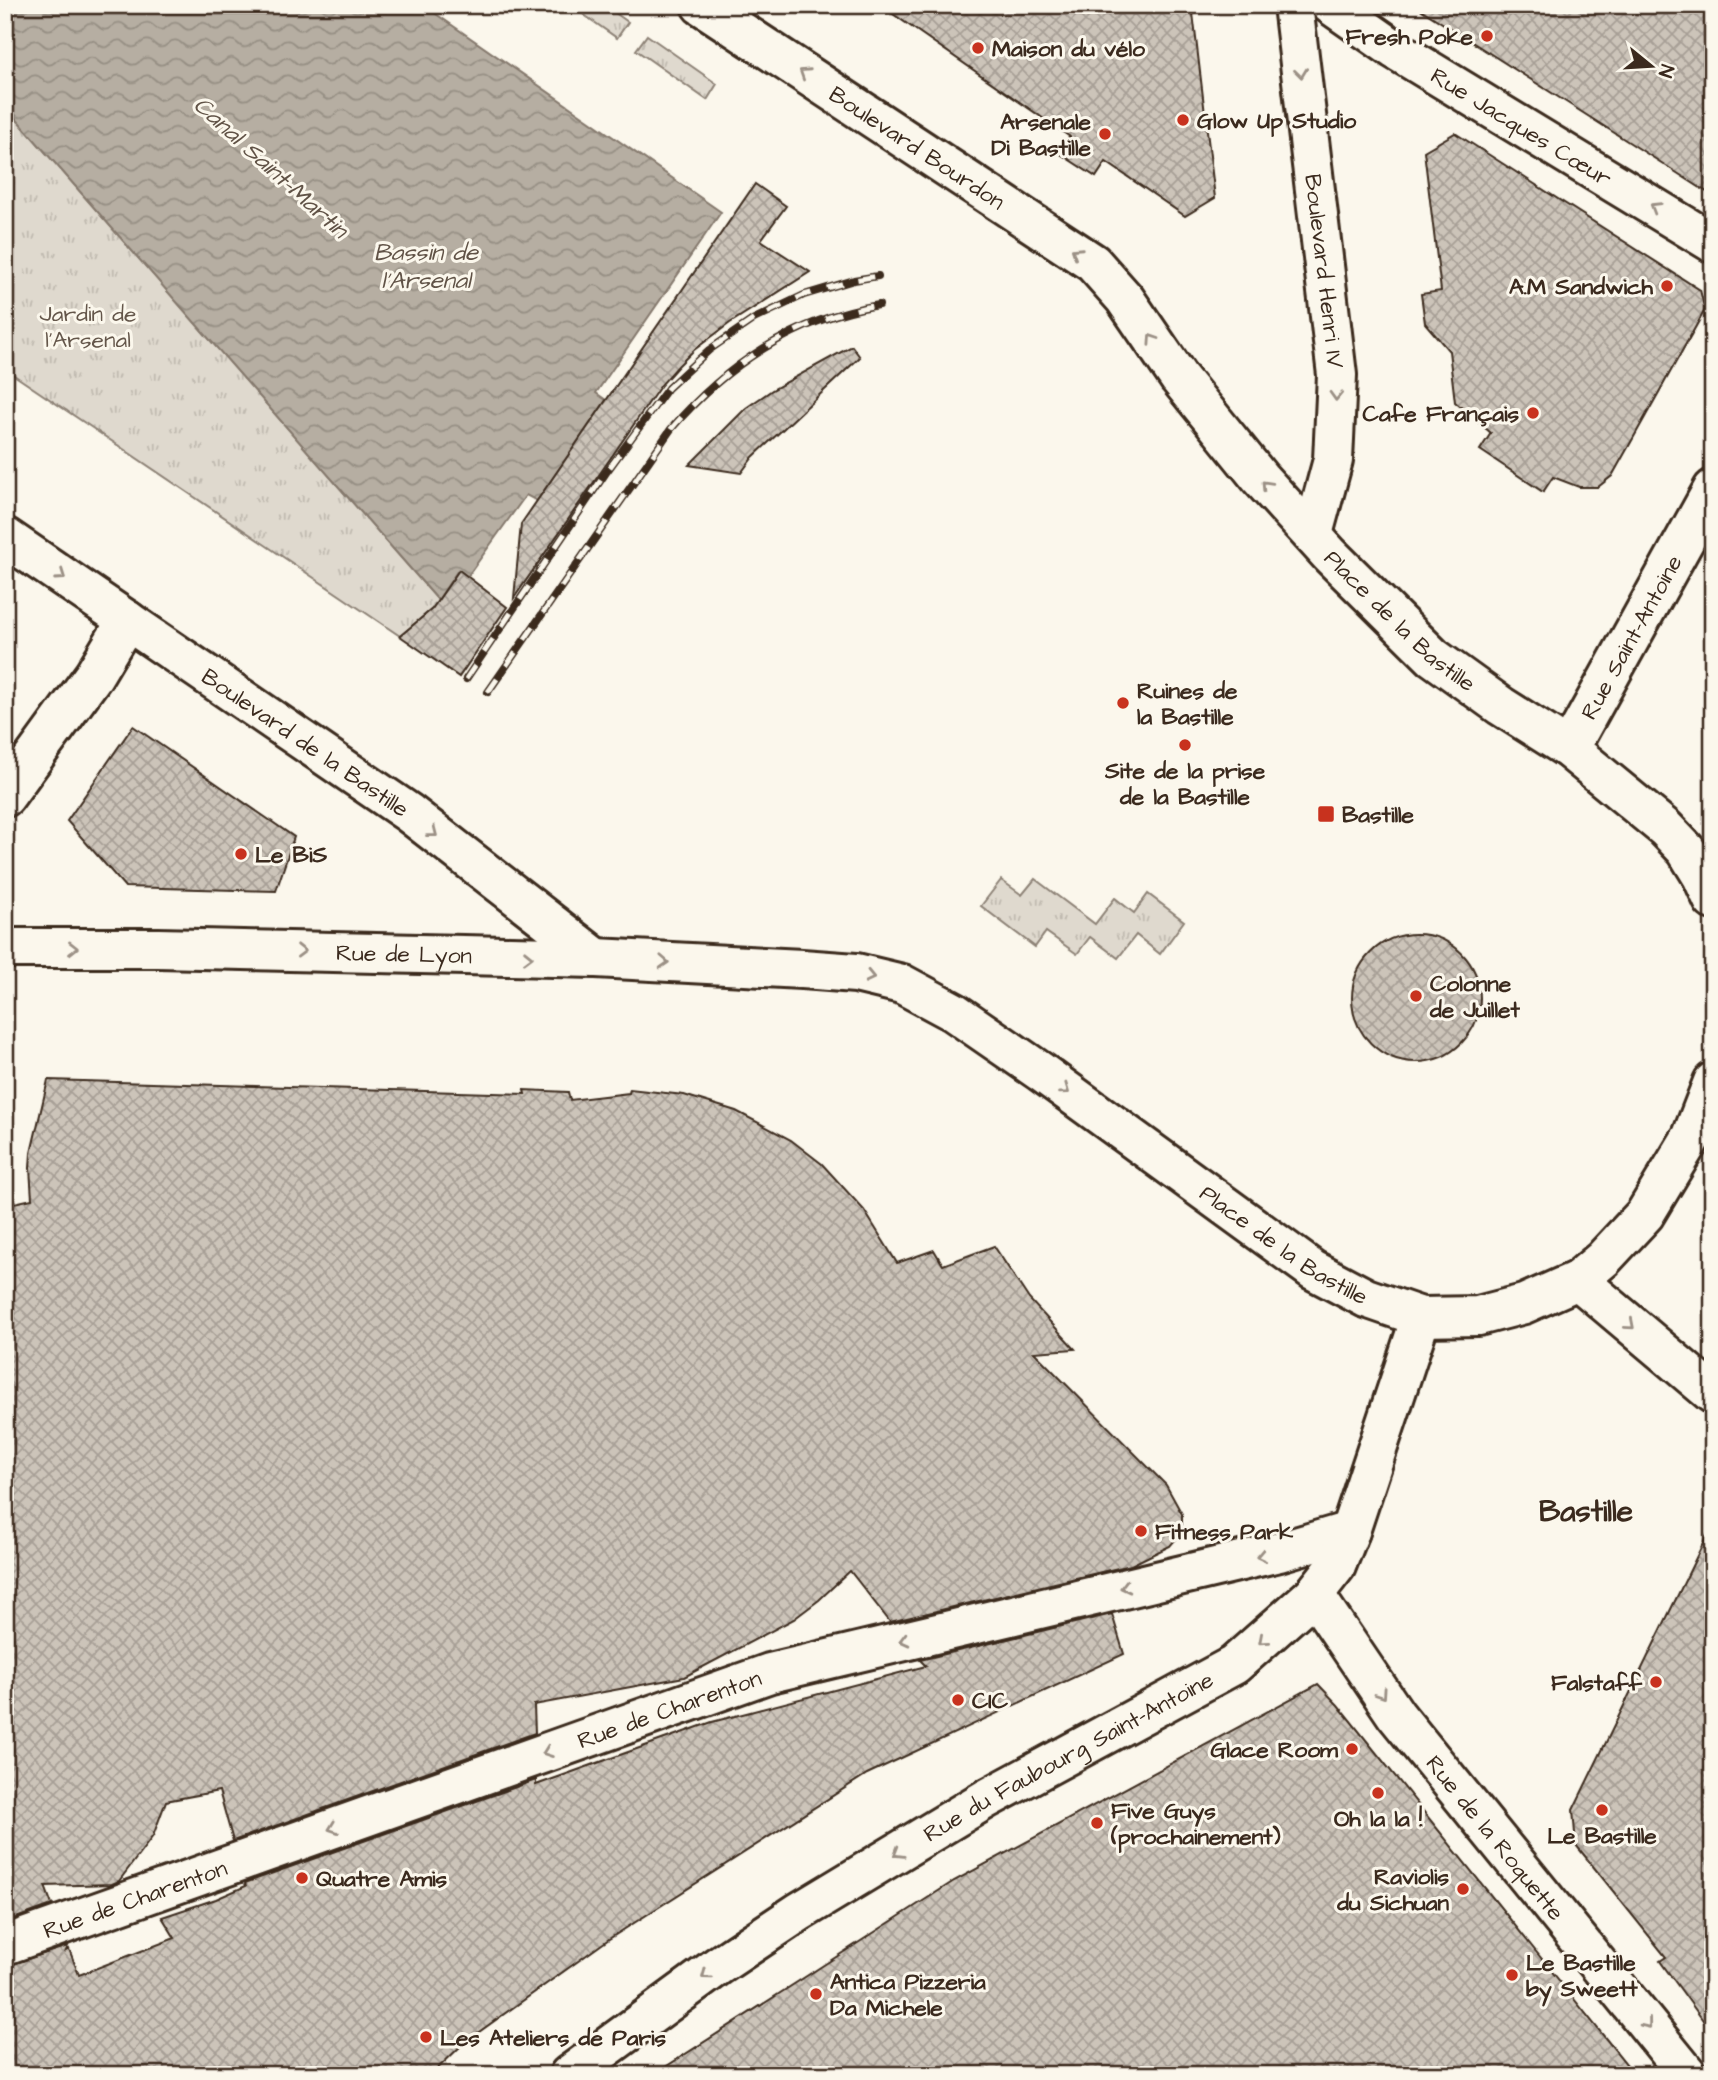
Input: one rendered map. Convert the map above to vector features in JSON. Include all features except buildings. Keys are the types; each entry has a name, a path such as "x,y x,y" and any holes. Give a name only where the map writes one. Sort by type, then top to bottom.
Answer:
{"main road":[{"name":"Boulevard Bourdon","path":"701,5 1093,263 1125,299"},
{"name":"Boulevard Henri IV","path":"1293,5 1337,375 1333,460 1313,534"},
{"name":"Rue Jacques Cœur","path":"1331,5 1394,49 1713,243"},
{"name":"Place de la Bastille","path":"1125,299 1179,378 1260,478 1330,555 1433,657 1501,706 1569,749 1618,788 1679,843 1702,876 1713,900"},
{"name":"Rue Saint-Antoine","path":"1569,749 1713,489"},
{"name":"Boulevard de la Bastille","path":"5,537 409,813 596,958"},
{"path":"5,797 94,675 127,620"},
{"name":"Rue de Lyon","path":"5,948 159,948 596,958 803,969"},
{"name":"Place de la Bastille","path":"803,969 856,974 902,984 954,1012 1313,1270 1366,1298 1421,1317 1478,1315 1524,1304 1578,1280 1622,1240 1645,1214 1692,1136 1713,1082"},
{"path":"1578,1280 1713,1394"},
{"name":"Rue du Faubourg Saint-Antoine","path":"569,2075 718,1966 799,1912 986,1799 1234,1665 1314,1594 1335,1566 1350,1531 1421,1317"},
{"name":"Rue de Charenton","path":"5,1945 770,1673 1279,1552 1350,1531"},
{"name":"Rue de la Roquette","path":"1314,1594 1396,1715 1688,2075"}],"green space":[{"path":"570,5 604,5 628,22 617,38"},
{"path":"647,35 717,84 707,100 636,50"},
{"name":"Jardin de l'Arsenal","path":"5,106 438,600 432,609 400,636 5,369"},
{"path":"1035,879 1095,924 1115,898 1134,913 1148,894 1184,921 1160,954 1136,935 1118,958 1090,937 1077,954 1046,932 1035,947 981,906 1001,880 1022,895"}],"water":[{"name":"Bassin de l'Arsenal","path":"5,5 423,5 721,212 596,393 606,400 537,501 526,495 467,577 458,570 438,600 5,106"}],"railway":[{"path":"466,679 605,474 668,388 709,350 754,319 804,295 878,276"},
{"path":"488,692 671,429 692,406 738,366 791,333 848,311 879,305"}],"place":[{"name":"Fresh Poke","path":"1487,36"},
{"name":"Maison du vélo","path":"978,48"},
{"name":"Glow Up Studio","path":"1183,120"},
{"name":"Arsenale Di Bastille","path":"1105,134"},
{"name":"A.M Sandwich","path":"1667,286"},
{"name":"Cafe Français","path":"1533,413"},
{"name":"Ruines de la Bastille","path":"1123,703"},
{"name":"Site de la prise de la Bastille","path":"1185,745"},
{"name":"Bastille","path":"1326,814"},
{"name":"Le BiS","path":"241,854"},
{"name":"Colonne de Juillet","path":"1416,996"},
{"name":"Fitness Park","path":"1141,1531"},
{"name":"Falstaff","path":"1656,1682"},
{"name":"CIC","path":"958,1700"},
{"name":"Glace Room","path":"1352,1749"},
{"name":"Oh la la !","path":"1378,1793"},
{"name":"Le Bastille","path":"1602,1810"},
{"name":"Five Guys (prochainement)","path":"1097,1823"},
{"name":"Quatre Amis","path":"302,1878"},
{"name":"Raviolis du Sichuan","path":"1463,1889"},
{"name":"Le Bastille by Sweett","path":"1512,1975"},
{"name":"Antica Pizzeria Da Michele","path":"816,1994"},
{"name":"Les Ateliers de Paris","path":"426,2037"}],"district":[{"name":"Bastille","path":"1586,1511"}],"water label":[{"name":"Canal Saint-Martin","path":"271,167"}]}
